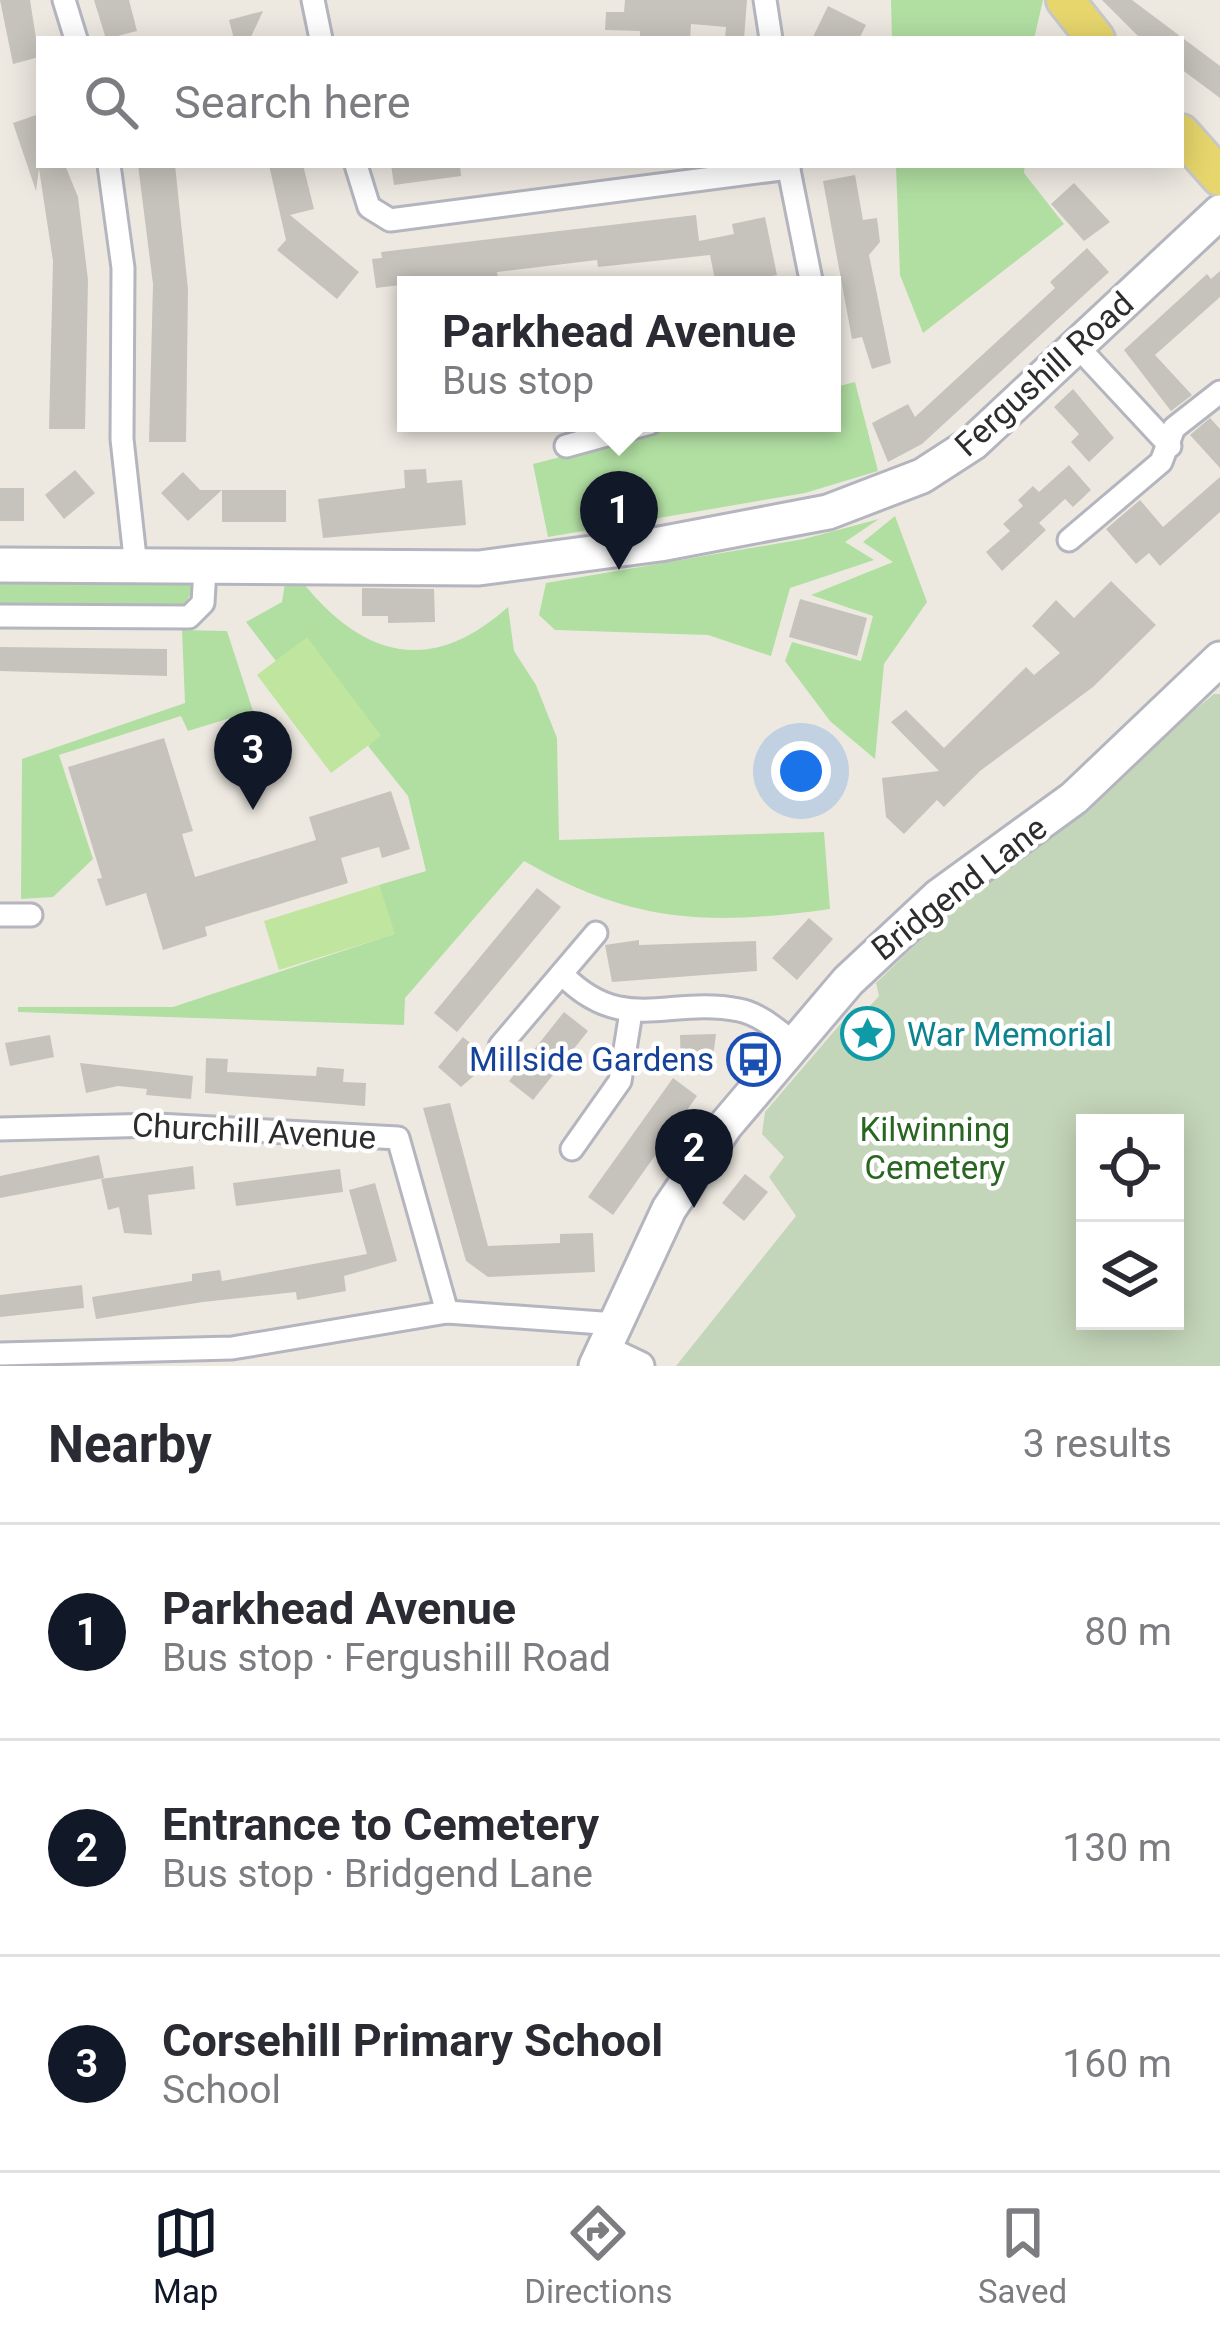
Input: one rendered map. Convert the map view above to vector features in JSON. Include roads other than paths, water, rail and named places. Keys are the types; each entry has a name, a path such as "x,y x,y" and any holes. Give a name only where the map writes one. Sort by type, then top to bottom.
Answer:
{"main road":[{"path":"1184,136 1220,177"},
{"name":"Fergushill Road","path":"0,565 479,568 661,544 828,512 948,461 1220,212"},
{"name":"Bridgend Lane","path":"606,1346 669,1209 725,1126 867,960 939,896 1074,798 1220,659"}],"street":[{"path":"64,0 75,36"},
{"path":"313,0 320,36"},
{"path":"766,0 771,36"},
{"path":"109,168 123,268 122,439 136,567"},
{"path":"357,168 369,207 390,220 781,168"},
{"path":"789,168 810,276"},
{"path":"1077,346 1170,446"},
{"path":"1069,540 1162,462 1174,428 1220,392"},
{"path":"566,446 617,432"},
{"path":"0,616 189,617 203,603 206,568"},
{"path":"0,915 32,915"},
{"path":"500,1046 596,933"},
{"path":"563,975 598,1004 631,1012 734,1008 759,1016 794,1043"},
{"path":"572,1149 620,1082 631,1012"},
{"name":"Churchill Avenue","path":"0,1129 157,1125 398,1138 447,1312"},
{"path":"0,1354 232,1348 447,1312 606,1346 640,1366"}],"place":[{"name":"Parkhead Avenue","path":"619,570"},
{"name":"Corsehill Primary School","path":"253,810"},
{"name":"War Memorial","path":"868,1034"},
{"name":"Millside Gardens","path":"753,1059"},
{"name":"Entrance to Cemetery","path":"694,1208"}],"park label":[{"name":"Kilwinning Cemetery","path":"935,1148"}]}
